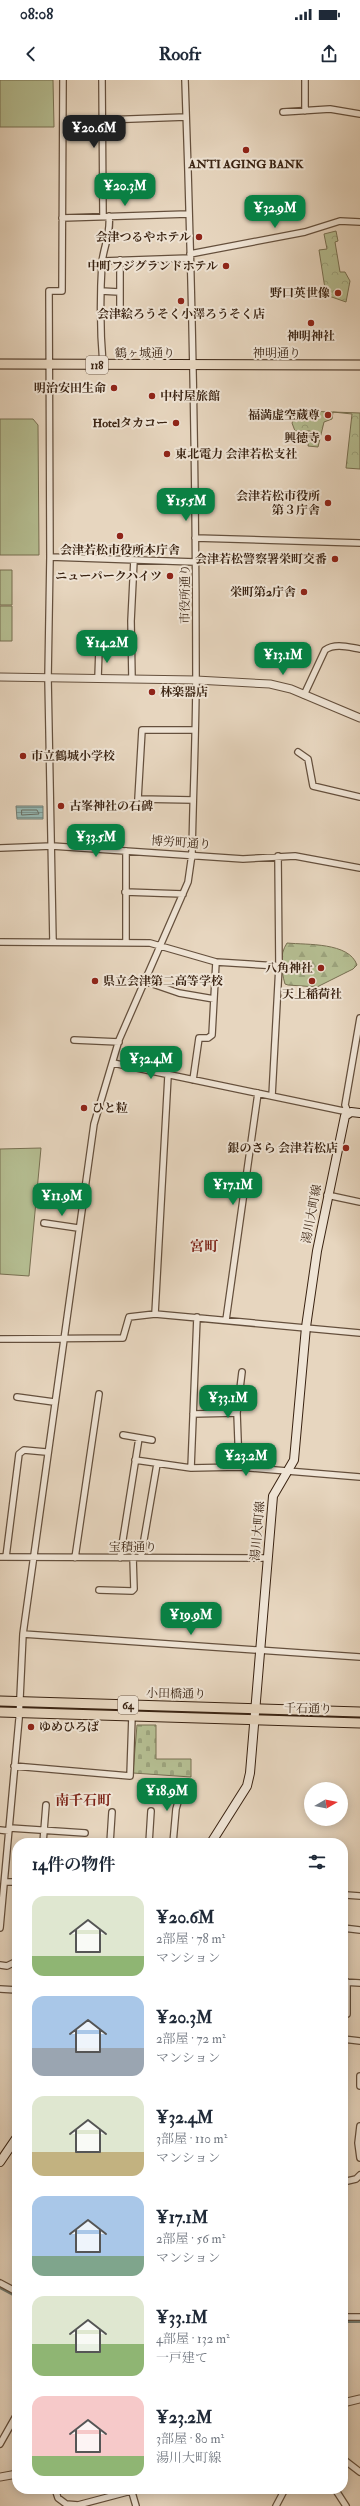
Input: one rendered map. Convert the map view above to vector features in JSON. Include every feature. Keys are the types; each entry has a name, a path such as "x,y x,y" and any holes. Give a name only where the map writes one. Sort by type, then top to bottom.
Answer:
{"main road":[{"name":"鶴ヶ城通り","path":"0,364 193,364"},
{"name":"神明通り","path":"193,364 360,365"},
{"path":"348,1112 360,1113"},
{"name":"湯川大町線","path":"213,1838 249,1780 273,1496 289,1470 295,1455 306,1327 327,1195 345,1116 348,1112"},
{"name":"小田橋通り","path":"0,1701 256,1708"},
{"name":"千石通り","path":"256,1708 360,1712"},
{"name":"小田橋通り","path":"0,1712 255,1720"},
{"name":"千石通り","path":"255,1720 360,1723"},
{"path":"0,2162 12,2144"}],"street":[{"path":"53,942 48,678 50,557 48,365 49,291 62,291 63,80"},
{"path":"102,80 103,216"},
{"name":"市役所通り","path":"0,1928 20,1713 23,1634 32,1557 94,1124 119,1042 160,944 183,894 190,873 192,854 196,680 195,538 193,364 185,80"},
{"path":"305,80 305,111"},
{"path":"283,112 330,109 360,114"},
{"path":"103,120 186,116"},
{"path":"62,218 188,214"},
{"path":"103,365 101,291 103,261 109,237 109,216"},
{"path":"103,261 190,256 305,232 336,221 360,222"},
{"path":"120,260 120,307"},
{"path":"101,291 120,292"},
{"path":"195,538 360,543"},
{"path":"50,557 195,562"},
{"path":"132,679 131,621 134,560"},
{"path":"304,695 325,650 337,646 360,649"},
{"path":"98,678 99,649"},
{"path":"0,677 196,680 270,684 284,686 360,718"},
{"path":"193,800 138,799 142,730 194,730"},
{"path":"298,752 308,759 313,786 360,797"},
{"name":"博労町通り","path":"0,848 52,846 192,854 243,859 295,856 360,868"},
{"path":"126,850 126,942"},
{"path":"272,1096 279,966 278,856"},
{"path":"125,892 183,894"},
{"path":"0,942 126,942 160,944 216,962 279,966"},
{"path":"192,1080 198,1038 208,1038 212,1035 216,962"},
{"path":"144,981 179,993 214,999"},
{"path":"348,1112 345,1105 360,1018"},
{"path":"74,1040 119,1042"},
{"path":"113,1063 168,1076 348,1112"},
{"path":"155,1314 168,1076"},
{"path":"226,1320 258,1093"},
{"path":"327,1195 360,1202"},
{"path":"44,1223 78,1228"},
{"path":"0,1339 123,1338 130,1317 155,1314 306,1327 360,1334"},
{"path":"191,1468 197,1317"},
{"path":"239,1468 237,1413 242,1372"},
{"path":"75,1558 99,1394"},
{"path":"17,1397 54,1402"},
{"path":"193,1414 237,1413"},
{"path":"122,1435 152,1440"},
{"path":"120,1558 139,1438"},
{"path":"3,1557 19,1454 24,1450 46,1452"},
{"path":"135,1460 191,1468 289,1470 360,1477"},
{"path":"141,1558 157,1464"},
{"name":"宝積通り","path":"3,1557 267,1558"},
{"path":"99,1590 132,1591 134,1589 133,1557"},
{"path":"23,1634 360,1657"},
{"path":"14,1766 130,1776 132,1716"},
{"path":"173,1838 176,1809 183,1785"},
{"path":"43,1838 46,1805"},
{"path":"149,1838 151,1811"},
{"path":"110,1838 112,1812"},
{"path":"0,1830 44,1830 85,1833"},
{"path":"5,1882 12,1882"},
{"path":"348,1895 360,1896"},
{"path":"348,1929 360,1930"},
{"path":"0,1965 8,1966 12,1964"},
{"path":"348,1982 360,1983"},
{"path":"0,1989 12,1990"},
{"path":"348,2040 360,2041"},
{"path":"360,2076 360,2086"},
{"path":"360,2126 358,2143 360,2158"},
{"path":"348,2181 356,2179 360,2175"},
{"path":"0,2283 12,2289"},
{"path":"348,2318 360,2317"},
{"path":"348,2402 360,2399"},
{"path":"0,2444 12,2423"},
{"path":"348,2463 360,2472"},
{"path":"0,2477 12,2475"},
{"path":"57,2494 58,2498 72,2505 115,2494"},
{"path":"132,2494 136,2506"},
{"path":"276,2506 282,2494"},
{"path":"338,2494 346,2506"}],"green space":[{"path":"0,80 53,80 54,127 0,127"},
{"path":"336,231 338,241 335,242 340,272 345,272 350,281 346,302 326,295 319,250 327,249 324,234"},
{"path":"305,411 333,412 332,419 324,422 318,447 308,446 310,431 295,431 292,423 295,417 304,417"},
{"path":"333,412 360,413 360,469 346,468 352,414"},
{"path":"0,419 33,419 38,425 39,555 0,555"},
{"path":"0,570 12,570 12,605 0,605"},
{"path":"0,606 12,606 12,641 0,641"},
{"name":"八角神社","path":"287,943 337,948 346,952 353,958 357,965 353,969 317,987 288,985 285,984 282,973 283,952"},
{"path":"41,1148 29,1276 0,1274 0,1149"},
{"path":"31,1704 121,1709 121,1710 31,1709"},
{"path":"174,1709 238,1715 138,1712 137,1710"},
{"path":"137,1725 156,1725 156,1759 191,1759 191,1777 133,1773"}],"water":[{"path":"16,806 43,806 43,819 17,819"}],"waterway":[{"path":"0,2288 12,2294"},
{"path":"348,2322 360,2322"}],"place":[{"name":"ANTI AGING BANK","path":"246,150"},
{"name":"会津つるやホテル","path":"199,237"},
{"name":"中町フジグランドホテル","path":"226,266"},
{"name":"野口英世像","path":"338,293"},
{"name":"会津絵ろうそく小澤ろうそく店","path":"181,301"},
{"name":"神明神社","path":"311,323"},
{"name":"明治安田生命","path":"114,388"},
{"name":"中村屋旅館","path":"152,396"},
{"name":"福満虚空蔵尊","path":"328,415"},
{"name":"Hotelタカコー","path":"176,423"},
{"name":"興徳寺","path":"328,438"},
{"name":"東北電力 会津若松支社","path":"167,454"},
{"name":"会津若松市役所 第３庁舎","path":"328,503"},
{"name":"会津若松市役所本庁舎","path":"120,536"},
{"name":"会津若松警察署栄町交番","path":"335,559"},
{"name":"ニューパークハイツ","path":"170,576"},
{"name":"栄町第2庁舎","path":"304,592"},
{"name":"林楽器店","path":"152,692"},
{"name":"市立鶴城小学校","path":"23,756"},
{"name":"古峯神社の石碑","path":"61,806"},
{"name":"八角神社","path":"321,968"},
{"name":"県立会津第二高等学校","path":"95,981"},
{"name":"天上稲荷社","path":"312,981"},
{"name":"ひと粒","path":"84,1108"},
{"name":"銀のさら 会津若松店","path":"346,1148"},
{"name":"ゆめひろば","path":"31,1727"}],"district":[{"name":"宮町","path":"204,1246"},
{"name":"南千石町","path":"83,1800"}]}
